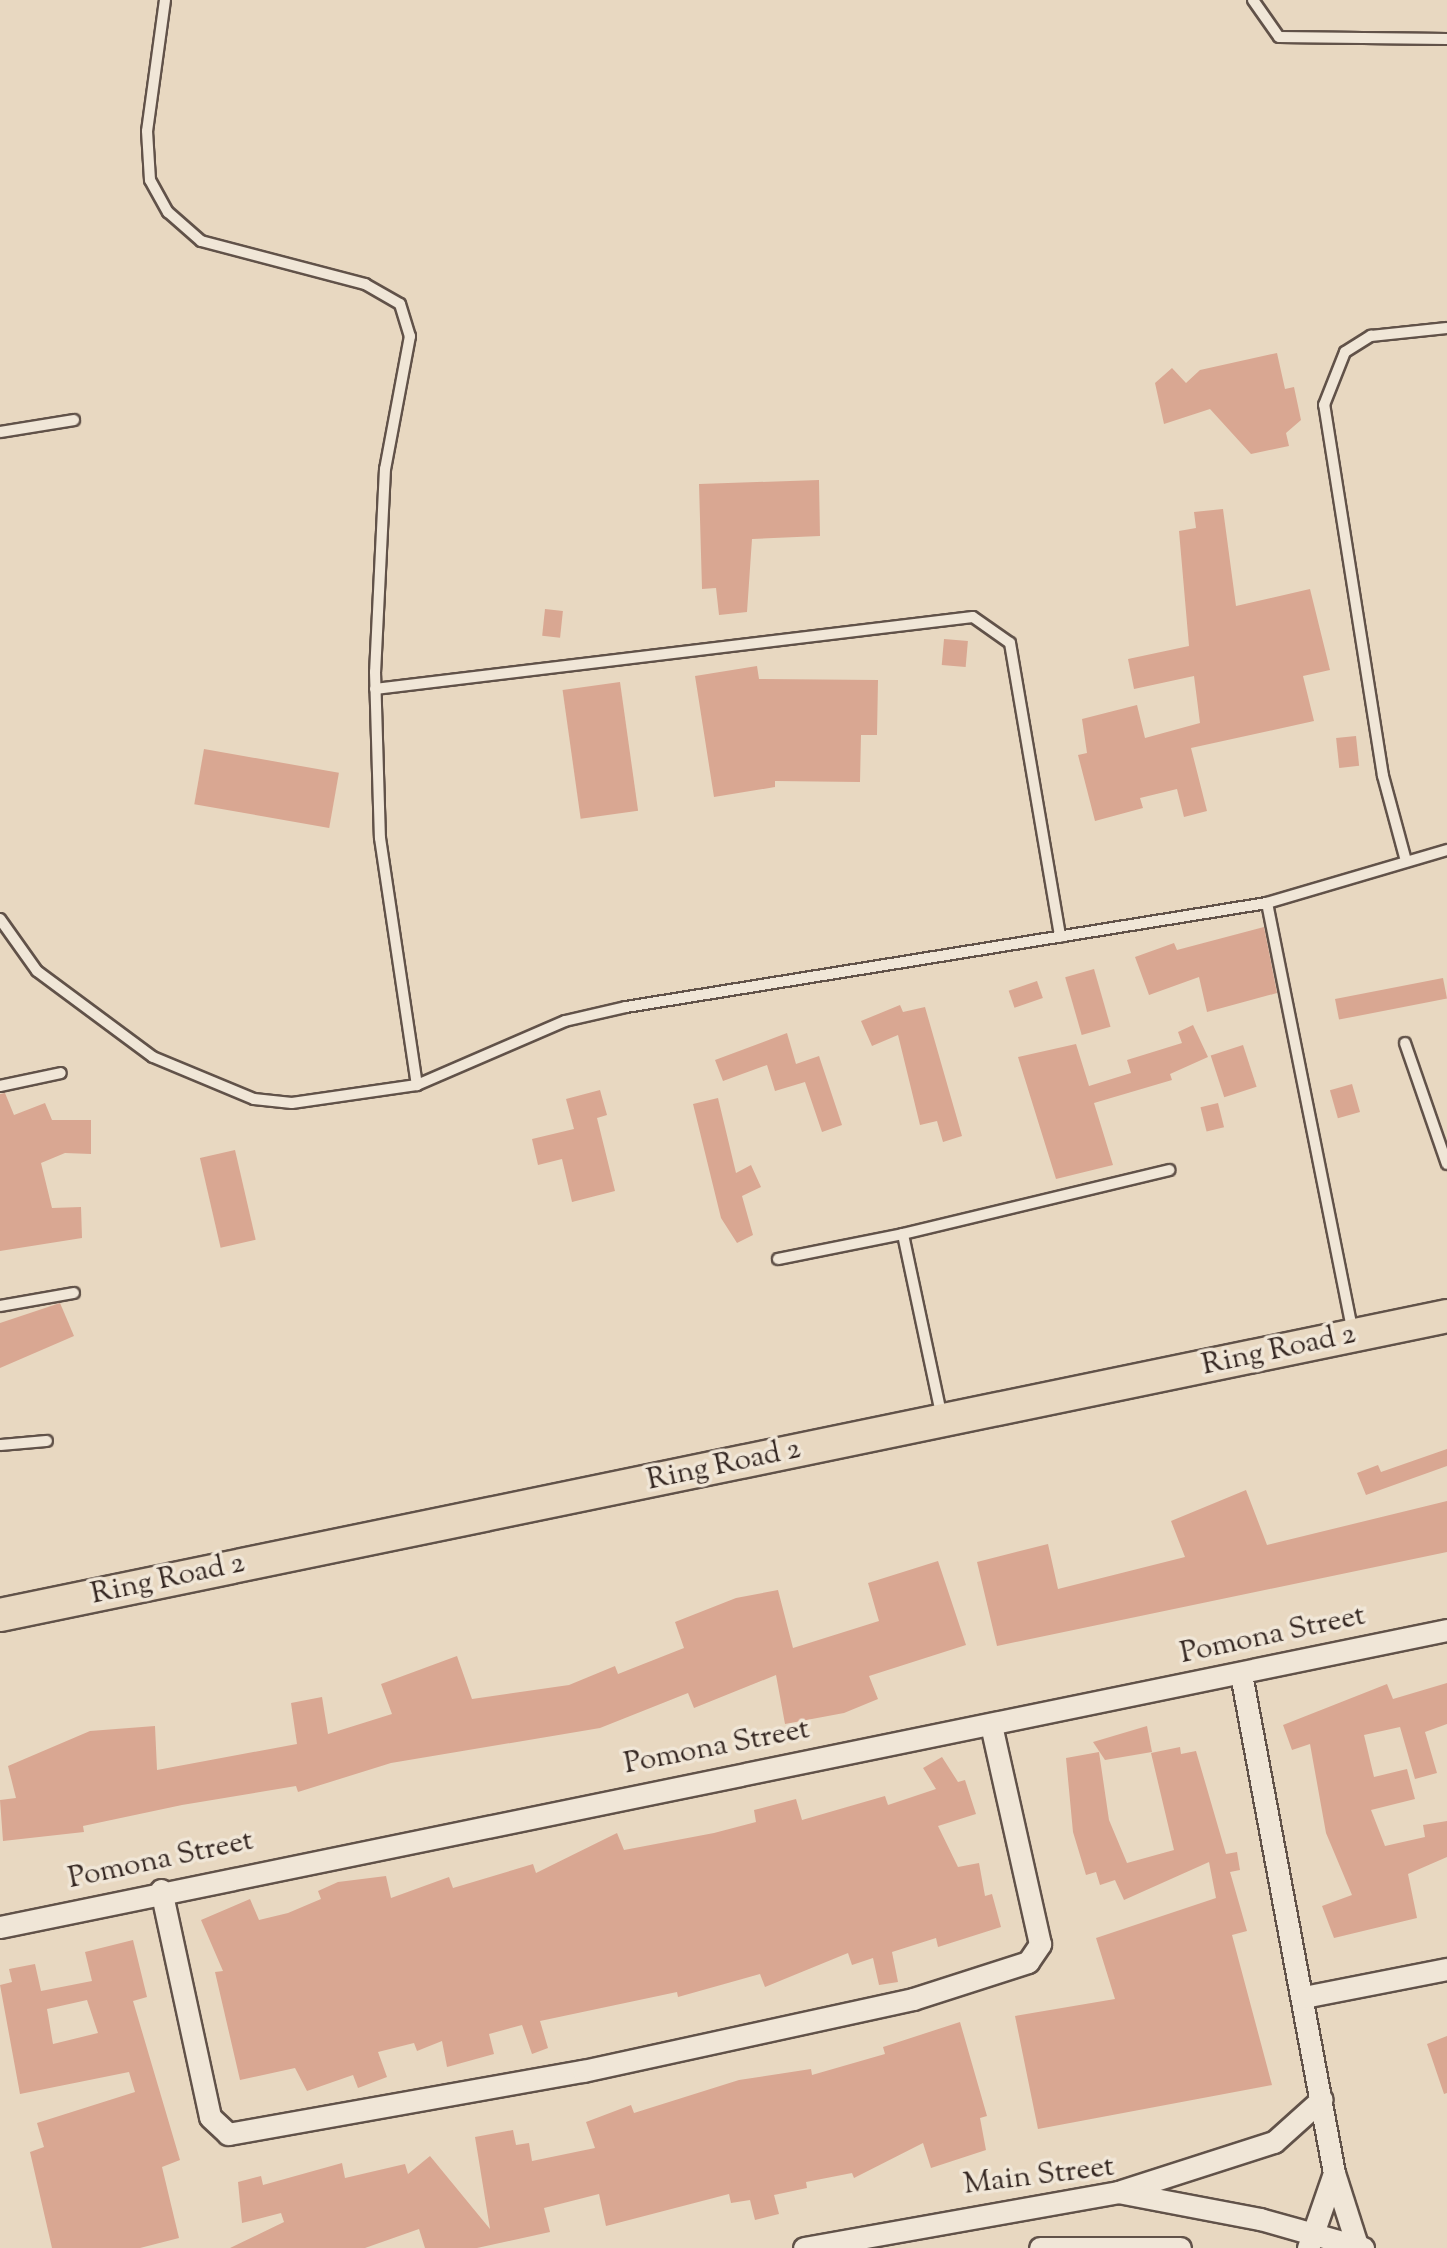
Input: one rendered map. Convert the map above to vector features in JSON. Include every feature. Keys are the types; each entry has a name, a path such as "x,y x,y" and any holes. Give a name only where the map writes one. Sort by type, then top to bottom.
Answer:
{"main road":[{"name":"Ring Road 2","path":"0,1615 1447,1316"}],"street":[{"name":"Pomona Street","path":"0,1927 161,1889 1241,1674 1447,1630"},
{"path":"1241,1674 1304,1997 1334,2173 1360,2247"},
{"path":"161,1889 209,2117 229,2134 583,2071 913,1999 1028,1962 1040,1944 991,1724"},
{"path":"1304,1997 1447,1969"},
{"path":"1118,2192 1274,2142 1322,2099"},
{"path":"1309,2239 1334,2173"},
{"name":"Main Street","path":"804,2248 1118,2192 1309,2239 1360,2247"},
{"path":"1040,2248 1180,2248"}],"lane":[{"path":"165,0 147,131 150,180 168,212 201,241 365,285 400,304 410,336 385,469 375,689 380,838 417,1085"},
{"path":"1253,0 1279,37 1447,39"},
{"path":"1406,861 1384,776 1324,405 1345,352 1371,336 1447,328"},
{"path":"0,432 75,419"},
{"path":"375,689 973,617 1010,643 1060,937"},
{"path":"0,919 37,971 124,1038 220,1088 292,1103 417,1085 565,1021 626,1007 1267,904 1406,861 1446,854"},
{"path":"1267,904 1353,1335"},
{"path":"1405,1043 1447,1164"},
{"path":"0,1086 61,1073"},
{"path":"778,1259 903,1234 1169,1170"},
{"path":"903,1234 942,1421"},
{"path":"0,1306 75,1293"},
{"path":"0,1445 47,1441"}],"building":[{"path":"1277,353 1285,389 1294,387 1301,420 1286,433 1289,446 1251,454 1210,409 1164,424 1155,383 1172,368 1186,383 1200,370"},
{"path":"819,480 820,536 752,539 747,612 719,615 716,588 702,589 699,484"},
{"path":"1223,509 1236,606 1310,589 1330,670 1303,676 1314,721 1191,748 1207,811 1184,817 1177,789 1140,798 1143,808 1095,821 1078,755 1087,753 1082,719 1137,705 1145,738 1200,723 1194,676 1134,689 1128,659 1189,646 1179,531 1196,528 1194,512"},
{"path":"545,609 563,611 560,638 542,636"},
{"path":"944,639 968,641 966,667 942,665"},
{"path":"757,666 759,679 878,680 877,735 861,735 860,782 775,781 775,787 714,797 695,676"},
{"path":"620,682 638,811 581,819 563,690"},
{"path":"1356,736 1359,766 1339,768 1336,738"},
{"path":"204,749 339,773 329,828 194,804"},
{"path":"1264,927 1277,993 1207,1012 1199,977 1149,995 1135,957 1174,943 1177,950"},
{"path":"1094,969 1111,1027 1082,1035 1065,977"},
{"path":"1443,978 1447,999 1339,1020 1335,999"},
{"path":"1037,981 1043,998 1014,1008 1009,991"},
{"path":"900,1005 903,1012 925,1007 962,1136 943,1142 937,1121 920,1125 898,1035 872,1046 861,1021"},
{"path":"1193,1025 1208,1057 1170,1074 1172,1080 1094,1103 1113,1165 1056,1179 1018,1057 1076,1044 1089,1086 1131,1073 1127,1060 1182,1043 1178,1032"},
{"path":"787,1033 796,1064 819,1056 842,1125 822,1132 805,1082 775,1091 767,1065 723,1081 715,1060"},
{"path":"1243,1045 1257,1087 1224,1097 1211,1056"},
{"path":"1352,1084 1360,1112 1338,1118 1330,1090"},
{"path":"600,1090 607,1115 597,1118 615,1191 572,1202 562,1159 538,1165 532,1139 574,1129 566,1099"},
{"path":"5,1093 14,1115 45,1103 52,1120 91,1120 91,1154 65,1153 41,1163 52,1208 81,1207 82,1238 0,1251 0,1094"},
{"path":"718,1098 736,1173 751,1165 761,1187 742,1196 753,1235 737,1243 721,1218 693,1104"},
{"path":"1218,1103 1224,1127 1207,1132 1201,1107"},
{"path":"235,1150 256,1240 221,1248 200,1158"},
{"path":"60,1303 74,1336 0,1368 0,1323"},
{"path":"1447,1449 1447,1466 1366,1495 1357,1473 1378,1465 1381,1472"},
{"path":"1246,1490 1267,1545 1447,1501 1447,1552 997,1646 977,1562 1048,1544 1058,1589 1185,1557 1171,1521"},
{"path":"938,1561 966,1645 869,1676 878,1699 844,1713 785,1724 776,1675 694,1708 688,1693 600,1728 391,1763 298,1792 296,1786 182,1805 83,1826 84,1832 3,1841 0,1800 16,1798 8,1766 90,1731 155,1726 157,1770 297,1744 291,1703 322,1697 328,1734 392,1714 381,1684 457,1656 472,1699 569,1685 615,1666 618,1674 684,1648 675,1622 736,1598 778,1590 793,1648 879,1621 868,1583"},
{"path":"1447,1683 1447,1724 1425,1732 1437,1773 1415,1779 1400,1727 1364,1735 1374,1777 1407,1769 1415,1799 1371,1810 1385,1846 1425,1837 1423,1825 1447,1821 1447,1857 1408,1874 1417,1918 1334,1938 1322,1906 1352,1895 1326,1833 1310,1744 1292,1750 1283,1725 1387,1684 1393,1699"},
{"path":"1147,1726 1152,1752 1105,1760 1093,1742"},
{"path":"1180,1747 1181,1754 1196,1751 1226,1854 1237,1852 1240,1870 1230,1872 1247,1931 1232,1935 1272,2085 1038,2129 1015,2016 1115,1999 1096,1938 1216,1898 1209,1862 1124,1900 1115,1880 1100,1885 1096,1872 1086,1875 1073,1832 1066,1758 1099,1752 1109,1820 1127,1863 1174,1850 1151,1753"},
{"path":"942,1757 958,1782 965,1780 976,1814 938,1826 958,1867 979,1863 985,1896 992,1894 1001,1927 938,1947 936,1938 892,1952 898,1982 879,1985 873,1958 852,1965 848,1953 765,1987 760,1974 678,1997 677,1992 540,2021 548,2048 532,2054 522,2025 489,2034 494,2054 447,2067 442,2041 417,2051 414,2043 378,2052 387,2077 358,2088 353,2075 307,2091 295,2068 240,2080 215,1972 223,1971 201,1920 250,1899 259,1920 288,1913 321,1899 318,1891 338,1882 386,1876 391,1898 449,1877 453,1888 533,1864 536,1873 617,1833 624,1850 714,1833 756,1822 754,1810 796,1799 802,1820 885,1796 888,1805 936,1789 923,1768"},
{"path":"133,1940 147,1997 133,2001 180,2160 162,2167 179,2238 140,2248 52,2248 30,2152 44,2147 37,2123 135,2092 129,2072 20,2094 0,1985 12,1982 9,1969 35,1964 41,1991 92,1981 85,1952","holes":["87,2000 98,2033 53,2044 47,2009"]},
{"path":"960,2022 987,2116 980,2118 986,2150 931,2168 923,2143 854,2178 852,2173 806,2182 807,2188 774,2195 779,2214 755,2220 750,2200 731,2203 729,2194 606,2226 599,2194 544,2208 550,2232 477,2248 425,2248 419,2229 365,2248 230,2248 284,2222 281,2213 242,2223 238,2182 261,2176 263,2185 342,2163 345,2178 405,2164 408,2174 430,2156 490,2229 475,2137 513,2130 516,2145 529,2143 532,2161 595,2148 586,2122 631,2105 634,2113 739,2080 811,2069 812,2075 885,2054 883,2047"},
{"path":"1447,2036 1447,2093 1444,2094 1427,2044"}]}
